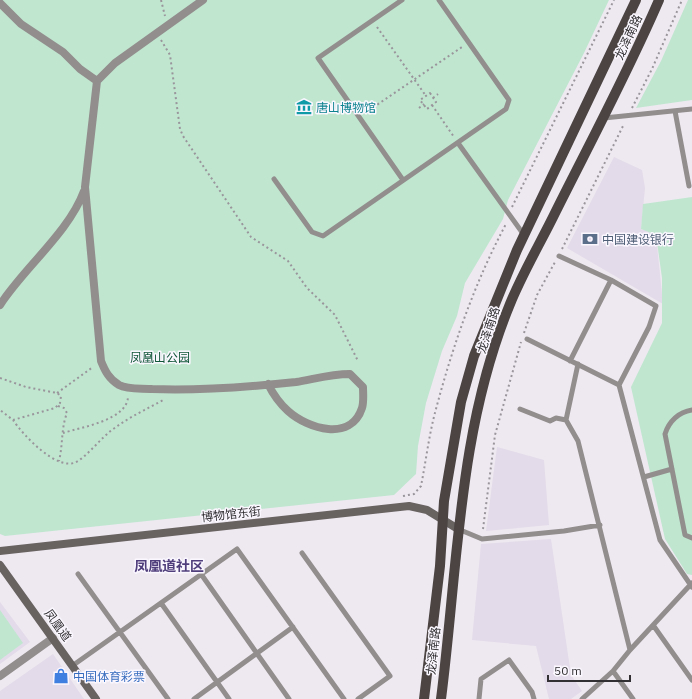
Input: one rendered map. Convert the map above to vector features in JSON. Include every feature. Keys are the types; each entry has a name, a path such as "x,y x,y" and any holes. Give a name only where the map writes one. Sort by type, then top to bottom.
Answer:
{"main road":[{"name":"龙泽南路","path":"424,699 440,566 444,501 461,402 486,324 524,235 636,0"},
{"name":"龙泽南路","path":"441,699 458,529 474,420 510,304 637,50 659,0"}],"street":[{"path":"203,0 115,63 97,81 85,187 101,361 105,373 120,385 129,388 182,390 268,384 297,382 338,374 350,374 363,387 362,408 351,426 337,431 302,420 289,412 276,399 268,384"},
{"path":"0,2 21,24 69,56 80,69 97,81"},
{"path":"0,305 14,284 32,266 76,208 85,187"},
{"name":"博物馆东街","path":"0,551 409,506 427,510 444,518 458,529"},
{"name":"凤凰道","path":"0,565 96,699"},
{"path":"0,676 53,638"}],"lane":[{"path":"402,0 318,58 403,180"},
{"path":"274,179 312,232 323,236 506,109 508,100 439,0"},
{"path":"603,118 692,108"},
{"path":"675,111 689,186"},
{"path":"458,143 524,235"},
{"path":"559,256 611,280 656,306 649,327 619,385 660,540 692,585 630,650 613,671 582,699"},
{"path":"570,361 611,280"},
{"path":"527,339 619,385"},
{"path":"578,364 566,420 578,441 630,650"},
{"path":"520,409 550,421 556,418 566,420"},
{"path":"692,410 682,412 667,427 665,434 685,535 692,538"},
{"path":"644,477 672,470"},
{"path":"458,529 482,539 564,531 600,525"},
{"path":"72,666 237,548 344,699"},
{"path":"302,553 390,676 358,699"},
{"path":"78,574 168,699"},
{"path":"201,574 289,699"},
{"path":"161,603 229,699"},
{"path":"653,625 692,680"},
{"path":"194,699 293,627"},
{"path":"479,699 481,679 509,660 532,692 534,699"},
{"path":"613,671 633,699"}],"path":[{"path":"161,0 167,25"},
{"path":"400,497 414,494 422,486 436,409 454,350 485,263 510,216 515,199 587,58 614,0"},
{"path":"483,529 495,435 518,351 537,295 559,256 652,69 682,0"},
{"path":"372,20 426,96"},
{"path":"156,33 170,55 180,129 183,136 251,237 288,260 307,288 335,315 358,361"},
{"path":"360,117 468,42"},
{"path":"430,93 436,102 427,109 420,100 426,96 430,93"},
{"path":"433,98 438,94"},
{"path":"419,108 424,104"},
{"path":"432,106 458,143"},
{"path":"57,393 101,361"},
{"path":"0,378 26,387 57,393 61,396 58,406"},
{"path":"63,433 113,417 123,411 128,403 129,388"},
{"path":"0,410 13,420 22,432 51,458 68,464 78,462 111,430 131,417 182,390"},
{"path":"13,420 58,406 64,408 67,413 63,423 63,446 59,461"}],"shaded area":[{"path":"614,157 642,170 645,188 641,229 656,235 663,304 567,248"},
{"path":"497,447 544,460 549,525 486,531"},
{"path":"551,539 571,675 582,691 571,699 549,699 536,646 472,640 481,544"},
{"path":"0,602 30,642 0,664"},
{"path":"53,654 84,699 0,699 0,691"}],"green space":[{"name":"凤凰山公园","path":"0,0 609,0 584,53 508,200 503,219 465,283 457,316 442,351 426,403 418,446 416,474 394,495 5,536 0,534"},
{"path":"688,0 692,0 692,100 636,108 661,61"},
{"path":"692,197 692,575 687,574 665,539 631,387 662,323 662,278 656,235 641,229 643,204"},
{"path":"0,610 23,643 0,660"}],"place":[{"name":"唐山博物馆","path":"304,107"},
{"name":"中国建设银行","path":"590,239"},
{"name":"中国体育彩票","path":"61,676"}],"district":[{"name":"凤凰道社区","path":"169,566"}]}
